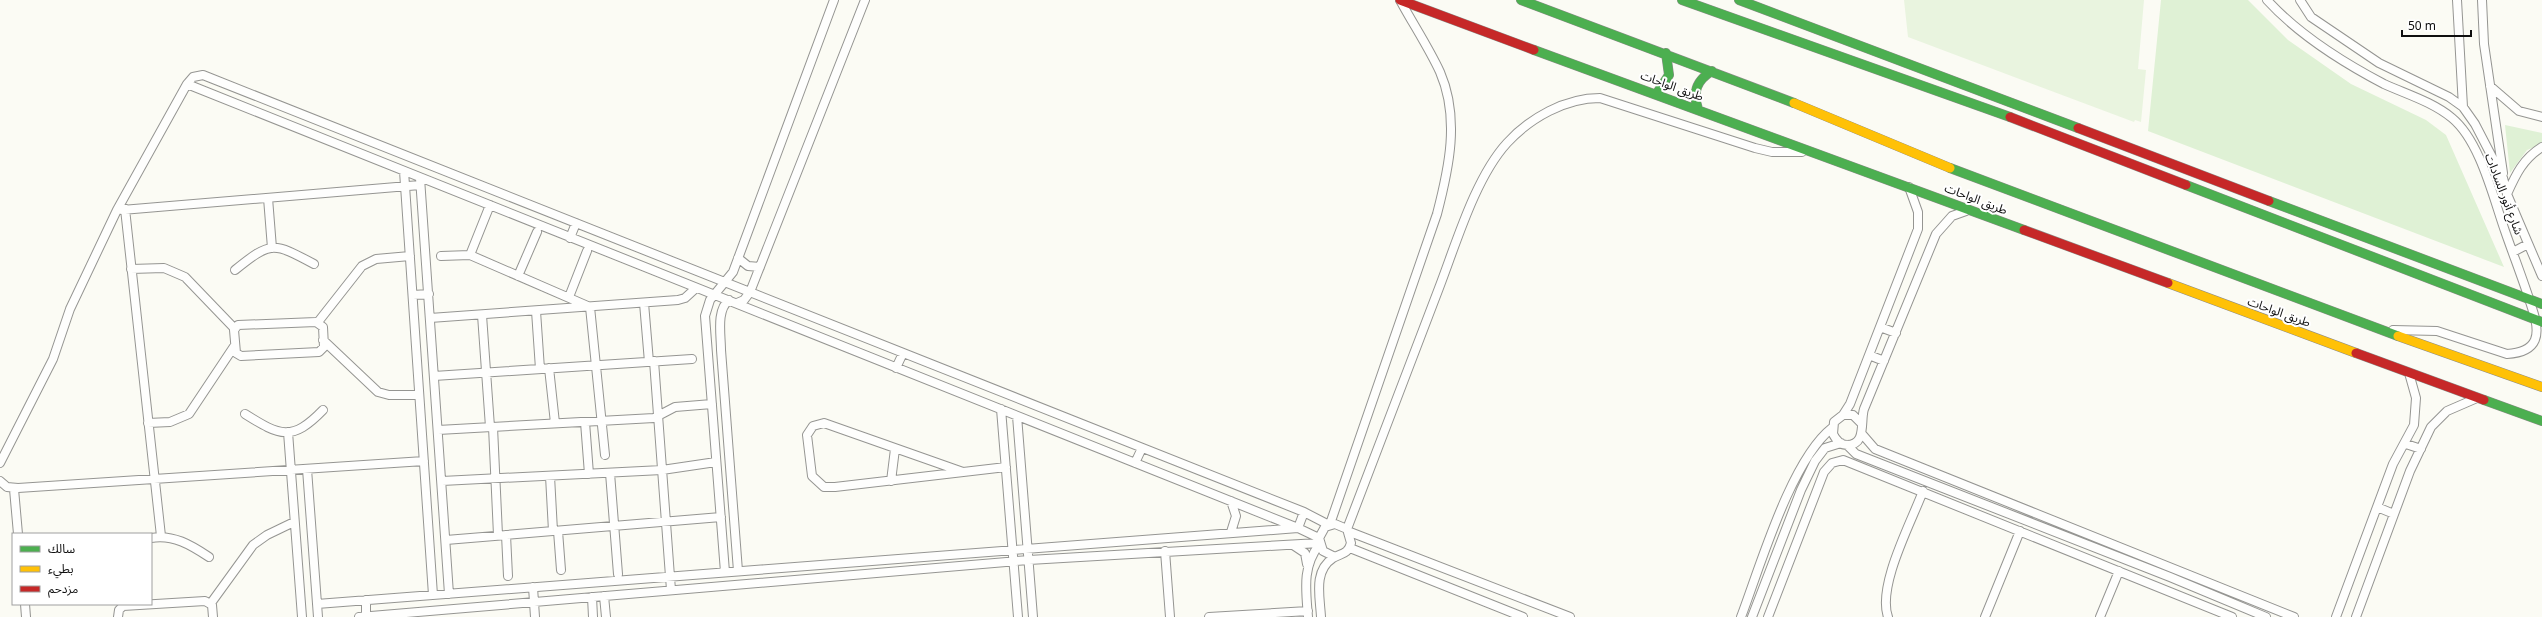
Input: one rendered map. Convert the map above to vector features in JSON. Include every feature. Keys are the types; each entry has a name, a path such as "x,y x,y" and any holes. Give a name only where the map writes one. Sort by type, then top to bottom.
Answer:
{"main road":[{"name":"طريق الواحات","path":"1400,0 1909,186 2408,373 2542,421"},
{"name":"طريق الواحات","path":"1521,0 1712,71 1872,133 1981,181 2382,330 2542,387"},
{"path":"1682,0 1706,4 1953,95 2539,321"},
{"path":"1739,0 2542,304"},
{"path":"1657,94 1669,75 1666,54"},
{"path":"1698,109 1694,94 1696,86 1705,74 1712,71"}],"street":[{"path":"725,572 707,358 705,311 710,300 726,282 738,258 834,0"},
{"path":"737,303 744,300 750,292 865,0"},
{"path":"1209,617 1308,614 1305,578 1308,564 1319,542 1322,530 1330,524 1437,214 1446,179 1451,141 1448,97 1440,73 1400,0"},
{"name":"شارع أنور السادات","path":"2267,0 2287,19 2335,57 2452,118 2462,129 2474,149 2539,321 2538,332 2534,341 2517,353 2507,354 2437,331 2382,330"},
{"name":"شارع أنور السادات","path":"2300,0 2311,17 2379,63 2449,96 2463,107 2475,124 2503,178 2507,194 2542,276"},
{"path":"2458,0 2463,107"},
{"path":"2482,0 2484,44 2503,178"},
{"path":"0,463 38,390 52,359 70,309 117,210 186,84 198,75 207,76 1304,512 1330,524 1339,524 1348,531 1570,617"},
{"path":"186,84 404,171 420,181 490,206 737,303 1298,528 1319,542 1323,551 1335,557"},
{"path":"2490,86 2519,111 2542,117"},
{"path":"1321,617 1319,579 1328,562 1335,557 1346,553 1350,548 1351,543 1348,531 1465,221 1494,160 1507,143 1523,128 1559,106 1577,100 1600,98 1755,148 1772,152 1815,152"},
{"path":"2507,194 2518,168 2533,153 2542,148"},
{"path":"404,171 433,595"},
{"path":"117,210 405,186 420,181"},
{"path":"420,181 449,594"},
{"path":"1909,186 1918,212 1918,229 1850,404 1842,415 1834,422 1832,434 1856,454 2170,577 2266,617"},
{"path":"268,198 272,248"},
{"path":"470,255 490,206"},
{"path":"125,209 161,536"},
{"path":"1971,210 1952,216 1940,228 1864,410 1861,422 1862,434 1875,449 2294,617"},
{"path":"570,238 576,223"},
{"path":"518,276 537,232"},
{"path":"2513,252 2528,244"},
{"path":"235,270 252,255 272,248 293,251 314,264"},
{"path":"569,297 588,251"},
{"path":"441,256 470,255 590,307"},
{"path":"318,322 362,266 376,259 410,256"},
{"path":"738,258 748,266 760,266"},
{"path":"131,270 164,268 175,271 185,277 235,329 236,353 241,356 317,353 323,349 323,327 318,322 240,325 235,329"},
{"path":"430,318 678,300 685,298 696,288"},
{"path":"413,296 429,294"},
{"path":"729,300 724,304 721,316 721,357 738,571"},
{"path":"644,303 658,415 672,590"},
{"path":"590,307 605,455"},
{"path":"536,311 540,369"},
{"path":"482,314 496,479 508,576"},
{"path":"1880,327 1896,333"},
{"path":"323,340 378,392 389,395 420,395"},
{"path":"148,423 170,422 189,414 235,345"},
{"path":"896,368 903,353"},
{"path":"1869,355 1884,361"},
{"path":"707,358 721,357"},
{"path":"434,376 692,359"},
{"path":"549,368 555,423"},
{"path":"2336,617 2393,464 2406,444 2414,425 2416,407 2408,373"},
{"path":"2356,617 2410,471 2431,427 2441,415 2477,398"},
{"path":"438,430 654,418 675,407 712,404"},
{"path":"1001,409 1018,617"},
{"path":"245,414 266,428 288,432 307,426 324,410"},
{"path":"1842,415 1853,415 1861,422"},
{"path":"1017,416 1033,617"},
{"path":"585,422 589,474"},
{"path":"963,472 824,423 813,426 807,435 812,476 819,484 829,487 1006,468"},
{"path":"1741,617 1790,489 1806,457 1832,428"},
{"path":"288,432 302,617"},
{"path":"1752,617 1808,474 1825,448 1844,444 1853,444 1862,434"},
{"path":"2406,444 2421,449"},
{"path":"1135,463 1142,448"},
{"path":"891,481 895,449"},
{"path":"1768,617 1824,472 1832,463 1843,460 1849,461 2119,571 2213,613 2232,617"},
{"path":"0,481 7,487 14,488 424,462"},
{"path":"442,481 662,470 716,462"},
{"path":"306,469 318,617"},
{"path":"610,473 618,574"},
{"path":"550,476 561,570"},
{"path":"14,488 18,533"},
{"path":"1888,617 1885,603 1886,584 1923,491"},
{"path":"1231,501 1236,516 1231,532"},
{"path":"1972,512 1976,501"},
{"path":"2377,507 2394,514"},
{"path":"1298,528 1304,512"},
{"path":"446,540 721,517"},
{"path":"213,617 211,603 253,545 266,535 294,522"},
{"path":"317,604 1127,540 1298,528"},
{"path":"1985,617 2020,531"},
{"path":"152,538 161,536 178,539 209,557"},
{"path":"1127,540 1129,553"},
{"path":"366,600 363,617 1014,561 1319,542"},
{"path":"1291,544 1305,553 1308,564"},
{"path":"1350,548 1520,616"},
{"path":"1165,551 1170,617"},
{"path":"860,561 862,574"},
{"path":"2100,617 2119,571"},
{"path":"2164,590 2170,577"},
{"path":"1305,578 1319,579"},
{"path":"533,587 535,617"},
{"path":"2235,604 2238,594"},
{"path":"604,596 606,617"},
{"path":"592,597 593,617"},
{"path":"152,604 205,601 211,603"},
{"path":"25,605 26,617"},
{"path":"117,610 123,606 139,605"}],"green space":[{"path":"1904,0 2144,0 2138,69 2146,70 2141,122 2135,120 2134,122 1908,37"},
{"path":"2161,0 2248,0 2288,40 2351,84 2426,120 2446,135 2504,267 2148,131"},
{"path":"2505,125 2542,133 2542,144 2527,150 2510,173"}],"traffic: fast":[{"path":"1521,0 1794,103"},
{"path":"1682,0 2010,117"},
{"path":"1739,0 2078,128"},
{"path":"1534,50 2024,230"},
{"path":"1657,93 1669,75 1666,53"},
{"path":"1698,109 1696,103 1697,87 1699,82 1712,71"},
{"path":"1950,168 2398,336"},
{"path":"2186,185 2542,322"},
{"path":"2269,201 2542,304"},
{"path":"2484,400 2542,421"}],"traffic: slow":[{"path":"1794,103 1950,168"},
{"path":"2168,283 2356,353"},
{"path":"2398,336 2542,387"}],"traffic: jam":[{"path":"1400,0 1534,50"},
{"path":"2010,117 2186,185"},
{"path":"2078,128 2269,201"},
{"path":"2024,230 2168,283"},
{"path":"2356,353 2484,400"}]}
